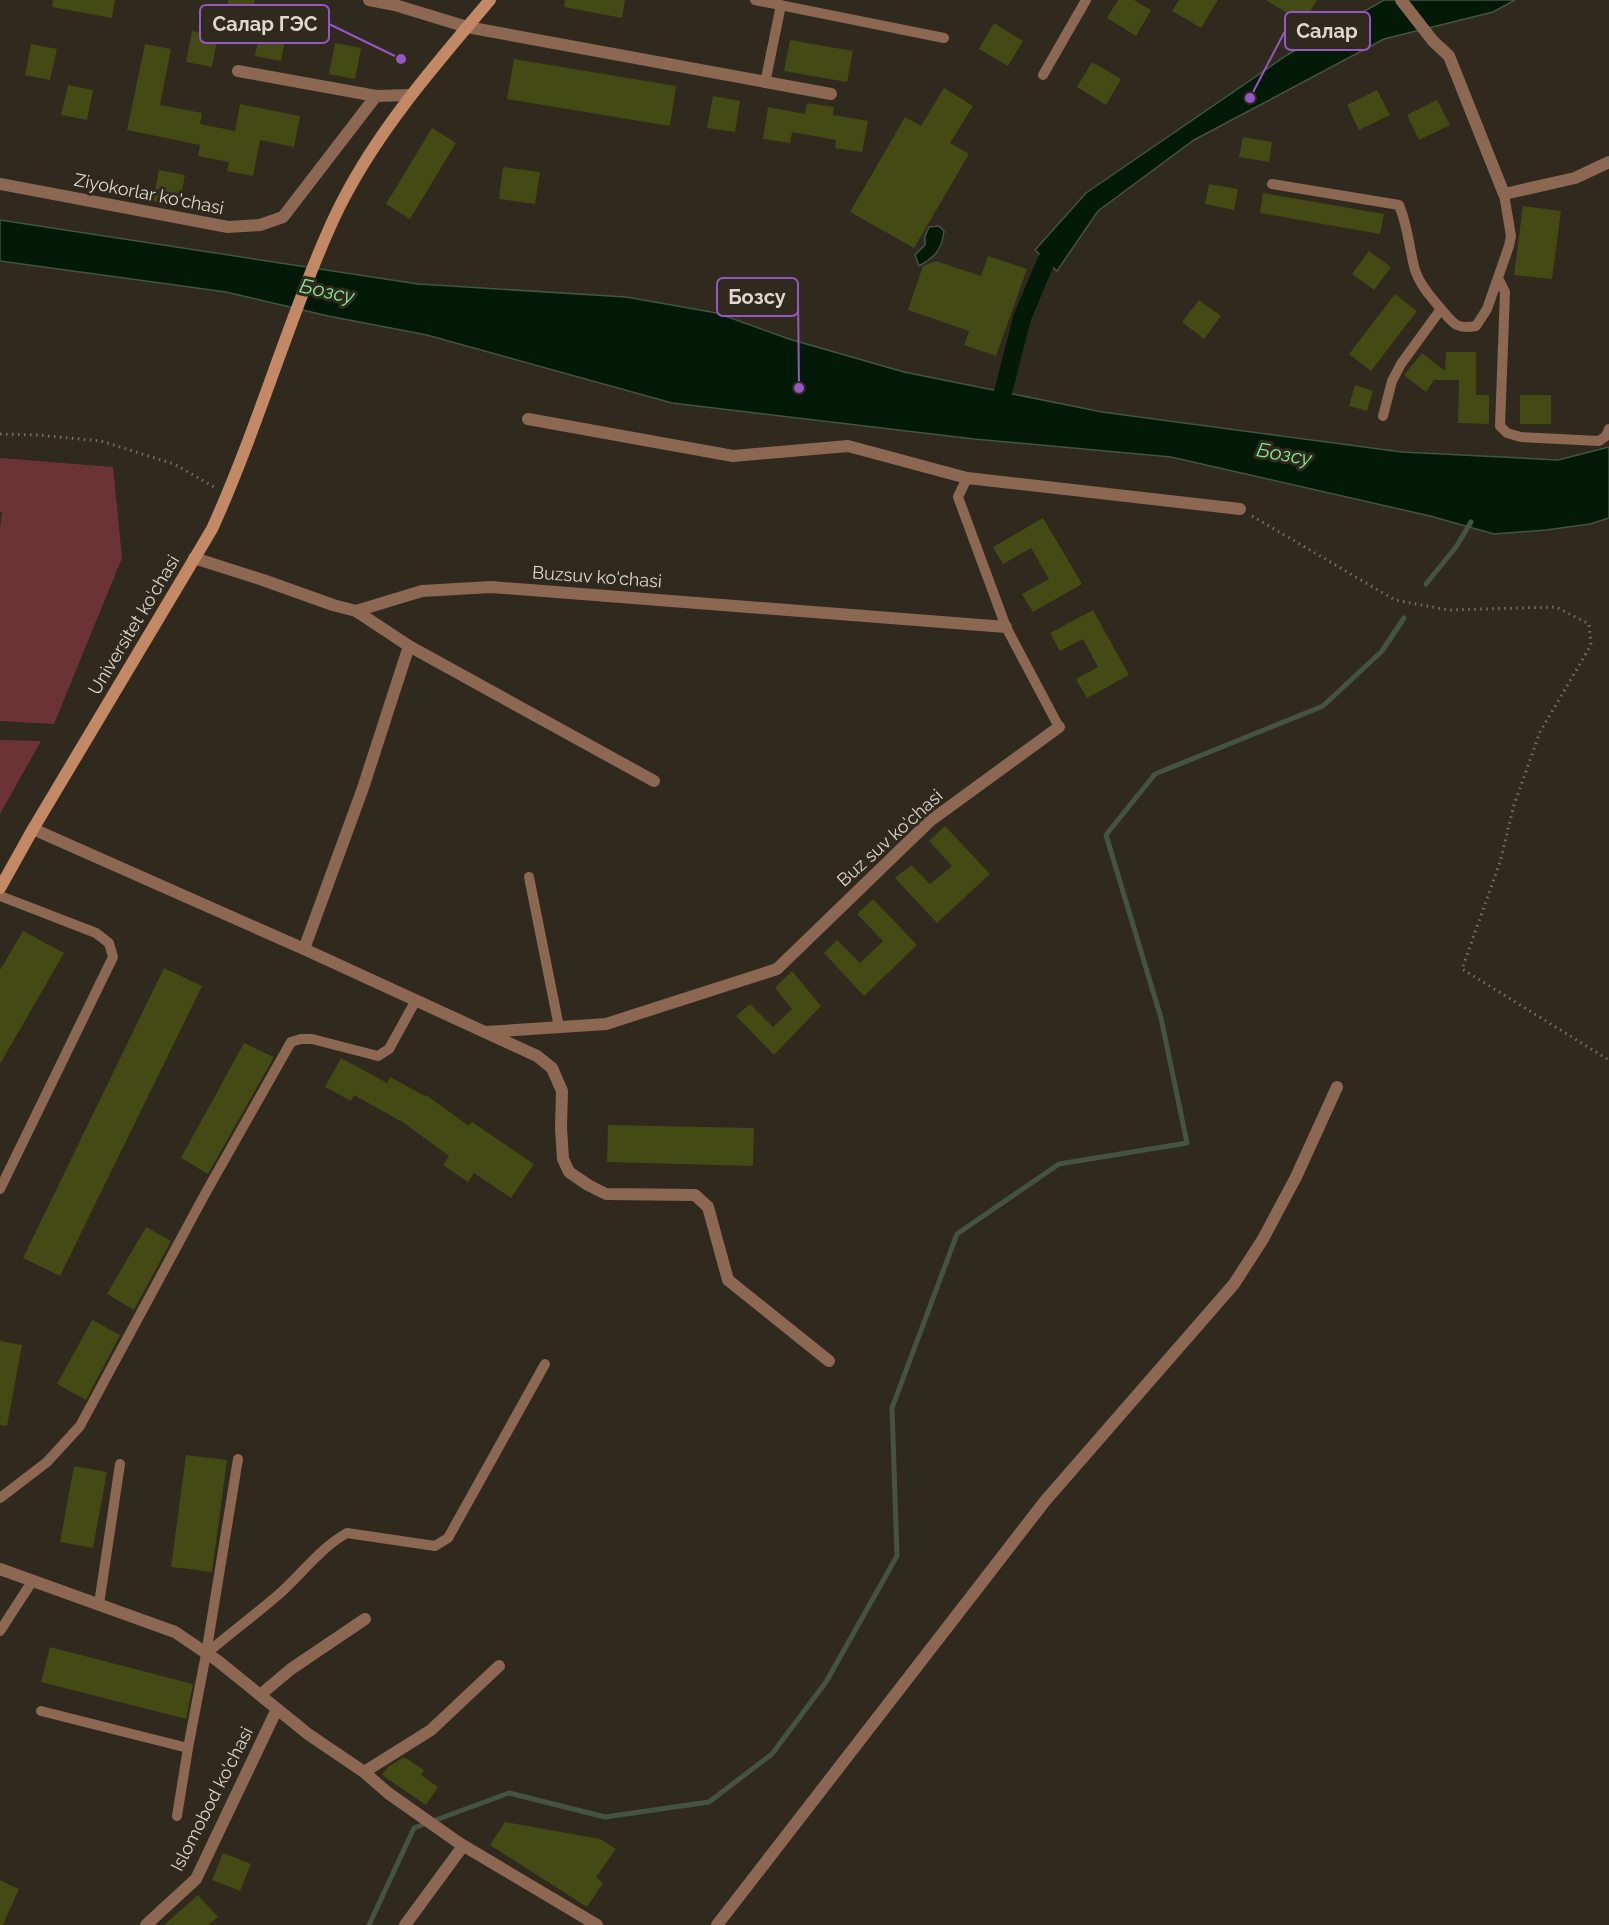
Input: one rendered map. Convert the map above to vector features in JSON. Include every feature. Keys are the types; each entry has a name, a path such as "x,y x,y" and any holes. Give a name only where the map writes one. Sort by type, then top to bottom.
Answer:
{"main road":[{"path":"410,95 490,0"},
{"name":"Universitet ko'chasi","path":"0,888 212,529 228,495 274,368 328,230 363,164 410,95"}],"street":[{"path":"369,0 396,2 468,27 831,94"},
{"path":"1401,0 1433,41 1449,56 1504,194 1575,178 1609,162"},
{"path":"238,71 376,96 410,95"},
{"name":"Ziyokorlar ko'chasi","path":"0,184 228,228 260,225 283,216 376,96"},
{"path":"528,419 733,456 848,446 967,478 1240,509"},
{"path":"194,558 356,611 409,646 654,781"},
{"name":"Buzsuv ko'chasi","path":"356,611 422,591 491,587 1006,627"},
{"path":"304,949 363,788 409,646"},
{"name":"Buz suv ko'chasi","path":"484,1032 606,1024 777,969 930,820 1059,727"},
{"path":"33,829 304,949 537,1056 552,1068 562,1091 563,1159 569,1172 606,1194 694,1195 708,1207 728,1280 829,1361"},
{"path":"717,1925 1046,1501 1234,1284 1263,1239 1296,1177 1337,1087"},
{"path":"0,1569 175,1632 308,1734 364,1772 388,1793 459,1843 597,1925"},
{"path":"260,1695 291,1669 365,1619"},
{"path":"364,1772 431,1730 499,1666"},
{"name":"Islomobod ko'chasi","path":"146,1925 196,1879 277,1709"},
{"path":"405,1925 459,1843"}],"lane":[{"path":"755,0 944,38"},
{"path":"1042,75 1086,0"},
{"path":"765,83 781,5"},
{"path":"1272,184 1399,206 1415,271 1422,285 1454,325 1465,328 1476,326 1487,309 1511,236 1504,194"},
{"path":"1498,278 1505,291 1500,426 1507,433 1521,437 1599,441 1606,436 1609,429"},
{"path":"1383,416 1392,381 1401,364 1441,309"},
{"name":"Buz suv ko'chasi","path":"967,478 958,497 1006,627 1059,727"},
{"path":"529,877 559,1027"},
{"path":"0,896 96,933 109,943 113,957 0,1189"},
{"path":"0,1498 47,1462 80,1426 205,1194 291,1042 312,1039 378,1056 389,1049 416,1000"},
{"path":"206,1654 277,1596 335,1540 347,1533 435,1546 448,1538 545,1365"},
{"path":"177,1815 238,1459"},
{"path":"99,1604 120,1464"},
{"path":"0,1631 33,1580"},
{"path":"41,1711 188,1748"}],"path":[{"path":"0,434 101,441 174,464 228,495"},
{"path":"1240,509 1395,600 1448,610 1556,607 1589,624 1591,645 1540,732 1514,805 1500,862 1462,969 1609,1060"}],"shaded area":[{"path":"0,458 113,467 122,558 54,724 0,721 0,529 2,512 0,512"},
{"path":"0,740 41,741 0,814"}],"water":[{"path":"1384,0 1515,0 1493,12 1384,39 1194,140 1098,211 1057,271 1035,250 1086,193 1287,55"},
{"name":"Бозсу","path":"0,220 418,284 626,297 717,313 789,339 904,372 1102,412 1402,452 1558,460 1609,447 1609,518 1590,524 1494,534 1430,516 1171,457 974,439 672,403 427,335 328,316 226,292 0,261"},
{"path":"939,226 944,231 942,243 933,256 919,266 915,255 925,245 925,236 929,227"}],"building":[{"path":"53,0 115,0 112,18 52,7"},
{"path":"228,0 255,0 249,31 223,26"},
{"path":"565,0 625,0 622,18 564,7"},
{"path":"1118,0 1134,0 1151,10 1136,36 1107,18"},
{"path":"1179,0 1218,0 1201,28 1172,11"},
{"path":"1266,0 1317,0 1303,23"},
{"path":"994,23 1023,41 1008,66 979,49"},
{"path":"261,25 287,30 281,61 255,56"},
{"path":"192,31 218,36 212,67 186,62"},
{"path":"790,40 853,51 847,82 784,71"},
{"path":"335,43 361,48 355,79 329,74"},
{"path":"31,44 57,49 50,80 25,75"},
{"path":"145,44 171,49 160,105 202,113 200,124 235,131 240,104 300,116 294,147 260,140 253,176 227,171 229,162 198,156 200,145 127,130"},
{"path":"514,59 676,86 670,126 507,99"},
{"path":"1092,62 1121,79 1106,105 1077,87"},
{"path":"68,85 93,90 87,120 61,115"},
{"path":"944,88 973,106 950,143 969,154 914,248 850,212 905,117 921,126"},
{"path":"1377,90 1390,115 1359,130 1347,105"},
{"path":"713,96 740,101 735,132 707,128"},
{"path":"1437,100 1450,125 1419,140 1407,115"},
{"path":"807,103 834,107 833,115 868,121 862,152 835,148 836,140 792,132 790,143 763,139 768,107 805,114"},
{"path":"432,128 456,143 410,219 386,204"},
{"path":"1243,137 1272,142 1269,162 1239,157"},
{"path":"503,167 540,172 535,204 499,199"},
{"path":"159,170 185,175 179,206 153,201"},
{"path":"1209,184 1238,189 1234,210 1205,204"},
{"path":"1263,193 1384,214 1380,234 1260,213"},
{"path":"1523,206 1561,211 1552,279 1514,275"},
{"path":"1369,251 1391,267 1374,290 1352,274"},
{"path":"988,256 1027,269 996,356 964,345 969,331 908,310 923,266 936,261 981,276"},
{"path":"1395,294 1417,311 1371,371 1349,354"},
{"path":"1199,300 1221,316 1204,339 1182,322"},
{"path":"1446,352 1476,352 1476,395 1489,395 1489,424 1458,423 1459,380 1434,380 1426,392 1404,375 1422,353 1445,371"},
{"path":"1355,385 1373,391 1367,411 1349,406"},
{"path":"1520,395 1551,395 1551,424 1520,424"},
{"path":"1043,518 1082,584 1033,612 1022,594 1049,579 1031,548 1003,564 993,547"},
{"path":"1093,610 1129,675 1087,698 1076,679 1098,667 1083,639 1060,651 1050,633"},
{"path":"945,826 990,874 937,923 895,878 911,865 930,884 952,866 929,841"},
{"path":"873,899 917,945 864,996 824,953 837,940 860,963 883,941 857,914"},
{"path":"23,931 64,953 0,1064 0,970"},
{"path":"164,968 202,986 60,1276 23,1258"},
{"path":"792,971 821,1006 774,1055 736,1016 750,1004 773,1027 792,1009 775,988"},
{"path":"244,1043 274,1057 208,1174 181,1158"},
{"path":"341,1058 387,1083 390,1077 426,1095 469,1126 472,1122 534,1164 511,1198 474,1173 468,1182 443,1165 449,1156 404,1123 354,1095 351,1101 325,1087"},
{"path":"608,1125 754,1128 753,1166 607,1162"},
{"path":"146,1227 171,1241 134,1310 107,1294"},
{"path":"92,1320 120,1335 86,1400 57,1384"},
{"path":"0,1341 22,1345 7,1426 0,1425"},
{"path":"186,1455 227,1460 212,1572 171,1567"},
{"path":"74,1466 107,1472 93,1548 60,1542"},
{"path":"50,1647 193,1684 186,1719 41,1682"},
{"path":"404,1757 424,1770 421,1775 438,1787 426,1805 382,1775 388,1767"},
{"path":"505,1822 600,1839 616,1849 596,1877 603,1883 587,1907 490,1845"},
{"path":"223,1853 251,1864 240,1891 212,1880"},
{"path":"0,1880 19,1889 3,1925 0,1925"},
{"path":"198,1895 218,1917 208,1925 164,1925"}],"waterway":[{"path":"999,408 1022,318 1046,261 1061,243"},
{"path":"1426,584 1456,547 1471,522"},
{"path":"369,1925 414,1828 509,1793 605,1817 709,1802 772,1754 826,1682 897,1556 892,1408 957,1234 1059,1164 1187,1143 1161,1018 1106,835 1155,774 1323,706 1382,651 1404,618"}],"place":[{"name":"Салар ГЭС","path":"401,59"},
{"name":"Салар","path":"1250,98"},
{"name":"Бозсу","path":"799,388"}]}
